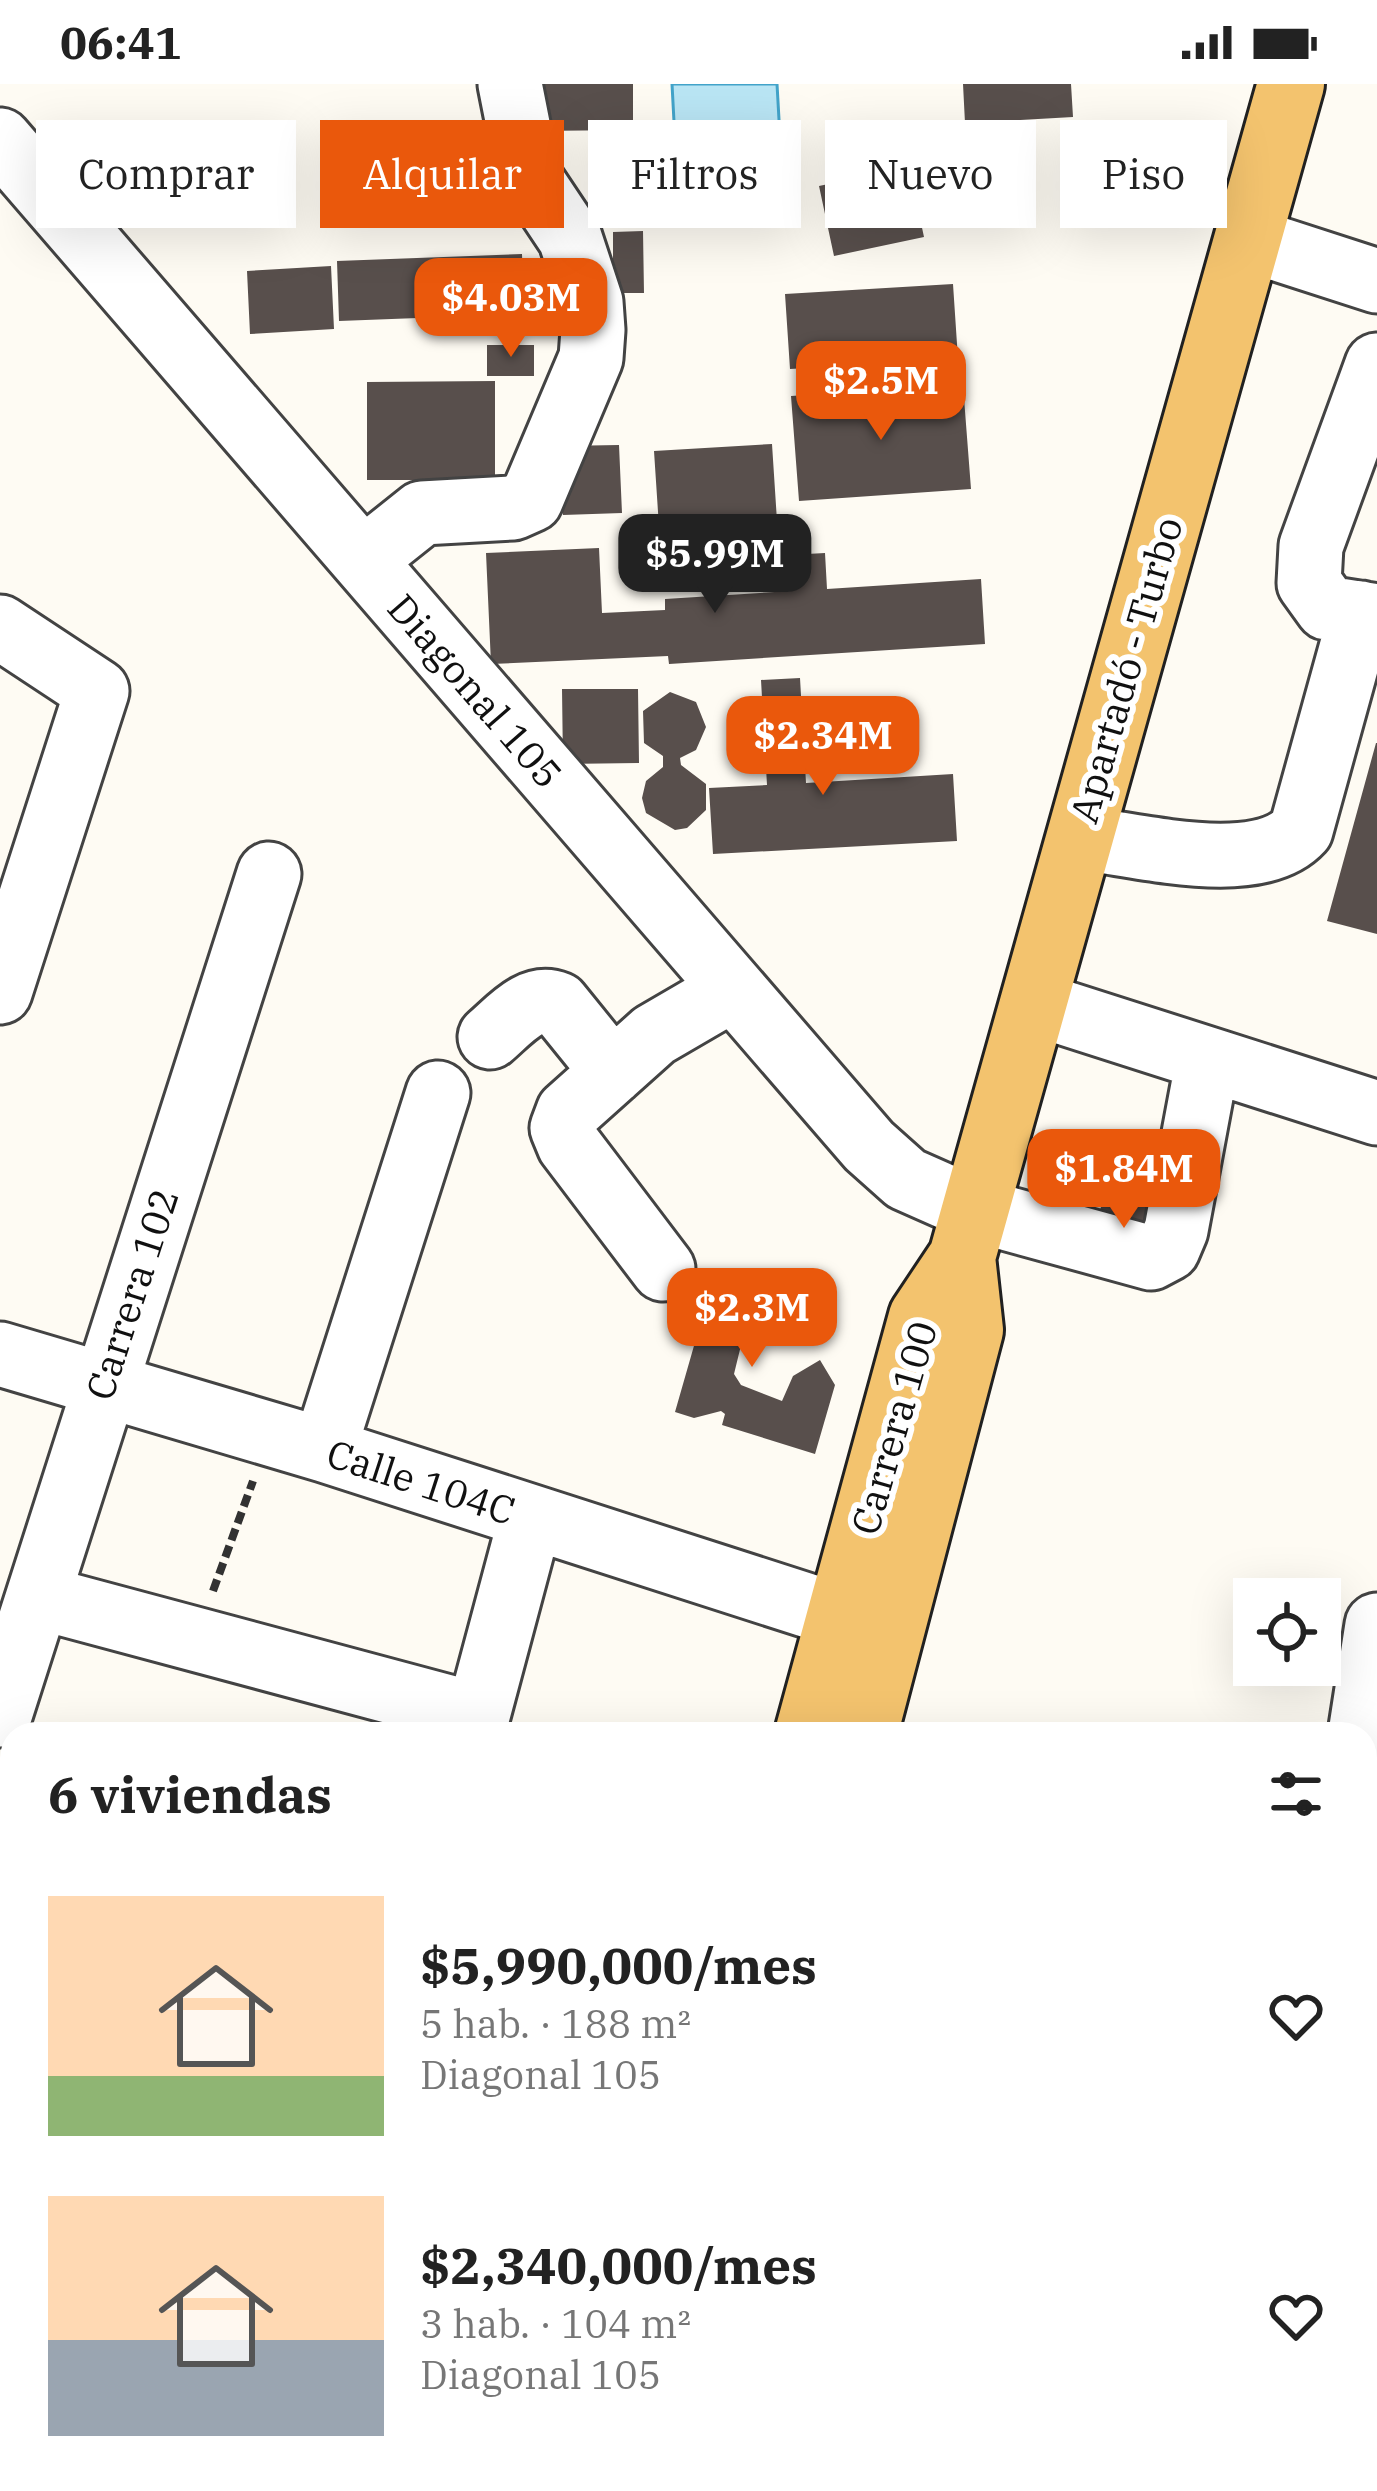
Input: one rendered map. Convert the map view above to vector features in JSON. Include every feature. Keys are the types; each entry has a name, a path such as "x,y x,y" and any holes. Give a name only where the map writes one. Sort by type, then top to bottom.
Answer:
{"main road":[{"name":"Apartadó - Turbo","path":"969,1233 1291,84"},
{"name":"Carrera 100","path":"811,1722 922,1317 969,1233"},
{"name":"Carrera 100","path":"867,1722 970,1330 969,1233"}],"street":[{"path":"363,560 422,513 513,508 531,500 591,358 591,302 583,269 570,238 528,176 510,84"},
{"name":"Diagonal 105","path":"0,140 869,1146 969,1233 1150,1258 1168,1250 1208,1059"},
{"path":"1247,239 1377,281"},
{"path":"1080,838 1233,856 1285,847 1301,830 1369,614 1327,608 1310,583 1311,546 1377,365"},
{"path":"0,627 97,691 0,992"},
{"name":"Carrera 102","path":"0,1714 268,874"},
{"path":"663,1268 569,1145 562,1128 568,1112 654,1035 733,989"},
{"path":"490,1036 533,1001 547,1000 558,1004 613,1072"},
{"path":"1034,1003 1377,1113"},
{"path":"297,1442 438,1093"},
{"name":"Calle 104C","path":"0,1354 297,1442 840,1616"},
{"path":"476,1722 531,1517"},
{"path":"38,1598 196,1639 468,1722"},
{"path":"1362,1722 1377,1625"}],"path":[{"path":"196,1639 297,1442"}],"water":[{"path":"672,84 777,84 779,120 674,120"}],"building":[{"path":"534,84 633,84 633,120 588,120 588,130 564,131 564,120 534,120"},
{"path":"963,84 1071,84 1073,117 965,120"},
{"path":"828,228 922,228 924,237 834,256"},
{"path":"643,231 644,293 613,293 613,232"},
{"path":"522,254 524,314 339,321 337,261"},
{"path":"331,266 334,329 250,334 247,271"},
{"path":"953,284 958,359 790,369 785,294"},
{"path":"487,345 534,345 534,376 487,376"},
{"path":"495,381 495,480 367,480 367,382"},
{"path":"963,385 971,489 799,501 791,396"},
{"path":"772,444 777,521 741,523 744,573 710,575 707,525 659,527 654,451"},
{"path":"619,445 622,513 563,515 561,446"},
{"path":"599,548 602,613 665,610 665,599 791,591 789,555 825,553 827,589 981,579 985,644 669,664 668,656 491,664 486,553"},
{"path":"800,678 806,783 953,774 957,841 713,854 709,788 767,785 761,680"},
{"path":"562,689 638,689 639,763 563,764"},
{"path":"670,692 696,702 706,727 696,750 680,758 681,765 706,784 706,810 687,828 675,830 646,813 642,798 646,781 663,767 663,756 644,743 643,711"},
{"path":"1377,743 1377,934 1327,921"},
{"path":"1108,1186 1164,1204 1140,1276 1084,1258"},
{"path":"714,1276 784,1294 801,1322 771,1339 744,1333 734,1374 741,1385 782,1401 793,1376 820,1360 835,1385 815,1454 722,1425 725,1414 721,1411 694,1418 675,1412"}]}
